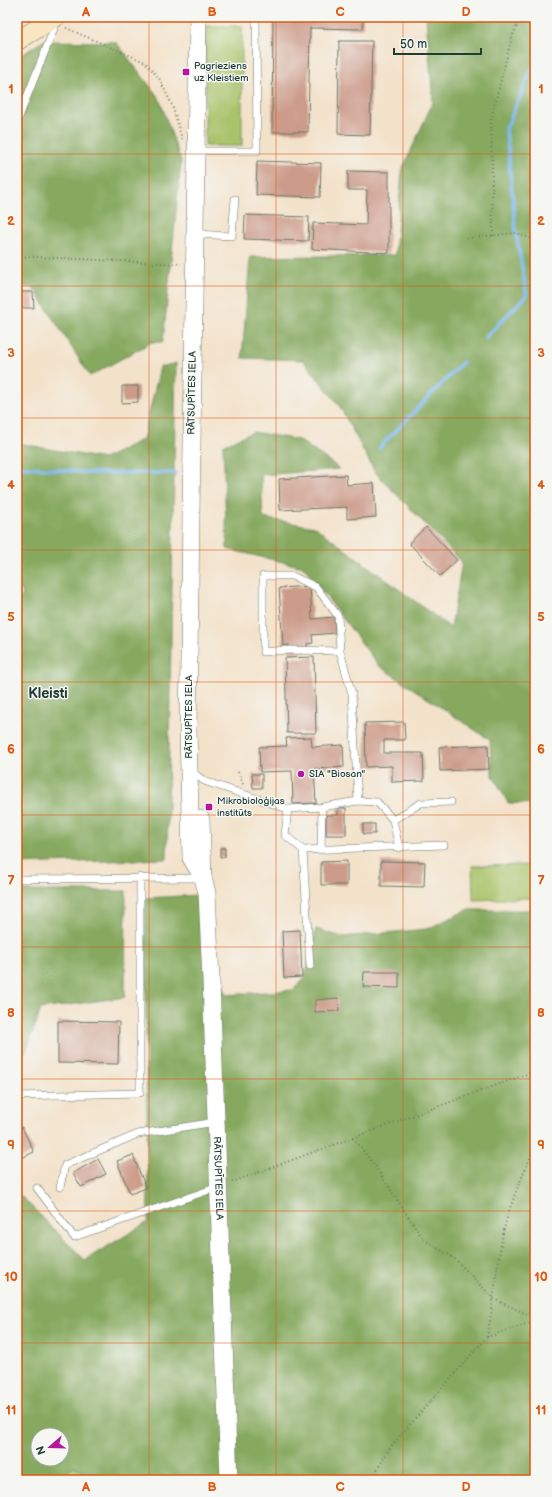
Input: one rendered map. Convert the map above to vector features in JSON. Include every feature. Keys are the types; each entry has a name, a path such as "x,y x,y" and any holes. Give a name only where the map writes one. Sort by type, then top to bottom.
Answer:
{"main road":[{"path":"17,41 60,21"}],"street":[{"name":"RĀTSUPĪTES IELA","path":"198,17 188,729 191,858 203,878 207,893 229,1480"}],"lane":[{"path":"196,156 257,150 256,17"},
{"path":"17,122 60,21"},
{"path":"194,234 232,236 235,199"},
{"path":"340,651 286,650 263,652 263,576 292,576 316,587 338,616 340,651 352,694 358,801"},
{"path":"189,769 204,781 288,809 322,807 358,801 377,802 393,820 399,848"},
{"path":"393,820 421,803 451,802"},
{"path":"321,850 322,807"},
{"path":"288,809 285,835 303,850 399,848 444,845"},
{"path":"303,850 310,966"},
{"path":"17,1096 140,1093 140,877"},
{"path":"17,879 140,877 203,878"},
{"path":"60,1187 65,1165 138,1134 216,1122"},
{"path":"37,1188 74,1237 219,1186"}],"path":[{"path":"493,236 491,119 512,37 521,17"},
{"path":"60,21 144,62 159,78 172,105 184,145 196,156"},
{"path":"467,238 516,233 535,240"},
{"path":"17,256 194,264"},
{"path":"219,1186 535,1070"},
{"path":"352,1138 373,1163 423,1239 455,1259 494,1299 535,1319"},
{"path":"487,1337 503,1233 517,1188 535,1147"},
{"path":"371,1480 392,1446 487,1337 535,1319"}],"green space":[{"path":"426,17 535,17 535,804 508,803 492,774 490,740 379,666 304,567 227,549 223,445 253,432 299,440 340,469 261,475 263,518 315,527 451,628 462,562 375,472 339,405 303,360 242,358 250,257 395,255 402,170 433,102"},
{"path":"205,26 242,26 242,146 205,146"},
{"path":"43,41 116,42 159,98 181,161 163,342 152,342 90,376 33,287 17,287 17,58"},
{"path":"176,363 167,859 17,864 17,603 23,594 17,582 17,443 104,459 143,439 160,367"},
{"path":"535,865 535,898 473,900 472,866"},
{"path":"17,891 126,891 125,997 41,1009 26,1052 17,1052"},
{"path":"198,895 226,995 293,990 305,978 316,929 342,937 427,929 467,910 535,910 535,1480 99,1480 74,1466 57,1480 25,1480 17,1473 17,1192 85,1260 148,1222 145,898"},
{"path":"74,1466 99,1480 57,1480"}],"building":[{"path":"273,17 363,17 363,29 310,28 308,132 272,132"},
{"path":"339,41 372,41 370,135 338,134"},
{"path":"257,161 321,163 320,197 256,195"},
{"path":"348,171 389,172 389,253 312,249 313,223 366,225 367,190 348,190"},
{"path":"245,215 309,217 308,241 244,239"},
{"path":"17,292 33,292 34,308 17,308"},
{"path":"122,386 138,386 138,402 122,403"},
{"path":"346,475 347,485 374,483 376,517 347,519 347,507 280,510 279,479"},
{"path":"426,527 457,560 440,576 409,543"},
{"path":"310,586 312,619 334,617 335,633 312,635 313,643 307,644 307,652 289,654 289,645 283,646 279,588"},
{"path":"314,657 316,733 287,733 285,658"},
{"path":"404,722 405,740 384,740 384,753 423,753 424,781 392,782 392,766 366,767 365,723"},
{"path":"311,737 312,747 343,745 344,767 314,769 316,803 293,804 292,771 260,772 259,747 287,746 286,738"},
{"path":"488,745 489,769 440,771 439,747"},
{"path":"252,774 262,774 262,788 253,788"},
{"path":"338,808 346,808 346,835 326,835 326,815 338,815"},
{"path":"363,824 375,824 375,834 363,834"},
{"path":"220,848 225,848 225,857 220,857"},
{"path":"347,861 347,885 321,885 321,862"},
{"path":"381,861 425,862 424,887 381,886"},
{"path":"300,930 302,977 284,978 282,931"},
{"path":"364,972 399,972 399,988 363,987"},
{"path":"338,998 339,1011 315,1012 315,1000"},
{"path":"58,1021 119,1022 118,1064 58,1063"},
{"path":"22,1127 34,1152 17,1160 17,1129"},
{"path":"133,1155 146,1188 130,1194 117,1161"},
{"path":"98,1159 106,1174 81,1187 73,1173"}],"waterway":[{"path":"485,338 527,295 516,233 506,129 535,61"},
{"path":"379,448 463,362"},
{"path":"17,466 91,473 175,473"}],"place":[{"name":"Pagrieziens uz Kleistiem","path":"186,72"},
{"name":"SIA \"Biosan\"","path":"301,774"},
{"name":"Mikrobioloģijas institūts","path":"209,807"}],"district":[{"name":"Kleisti","path":"48,693"}]}
